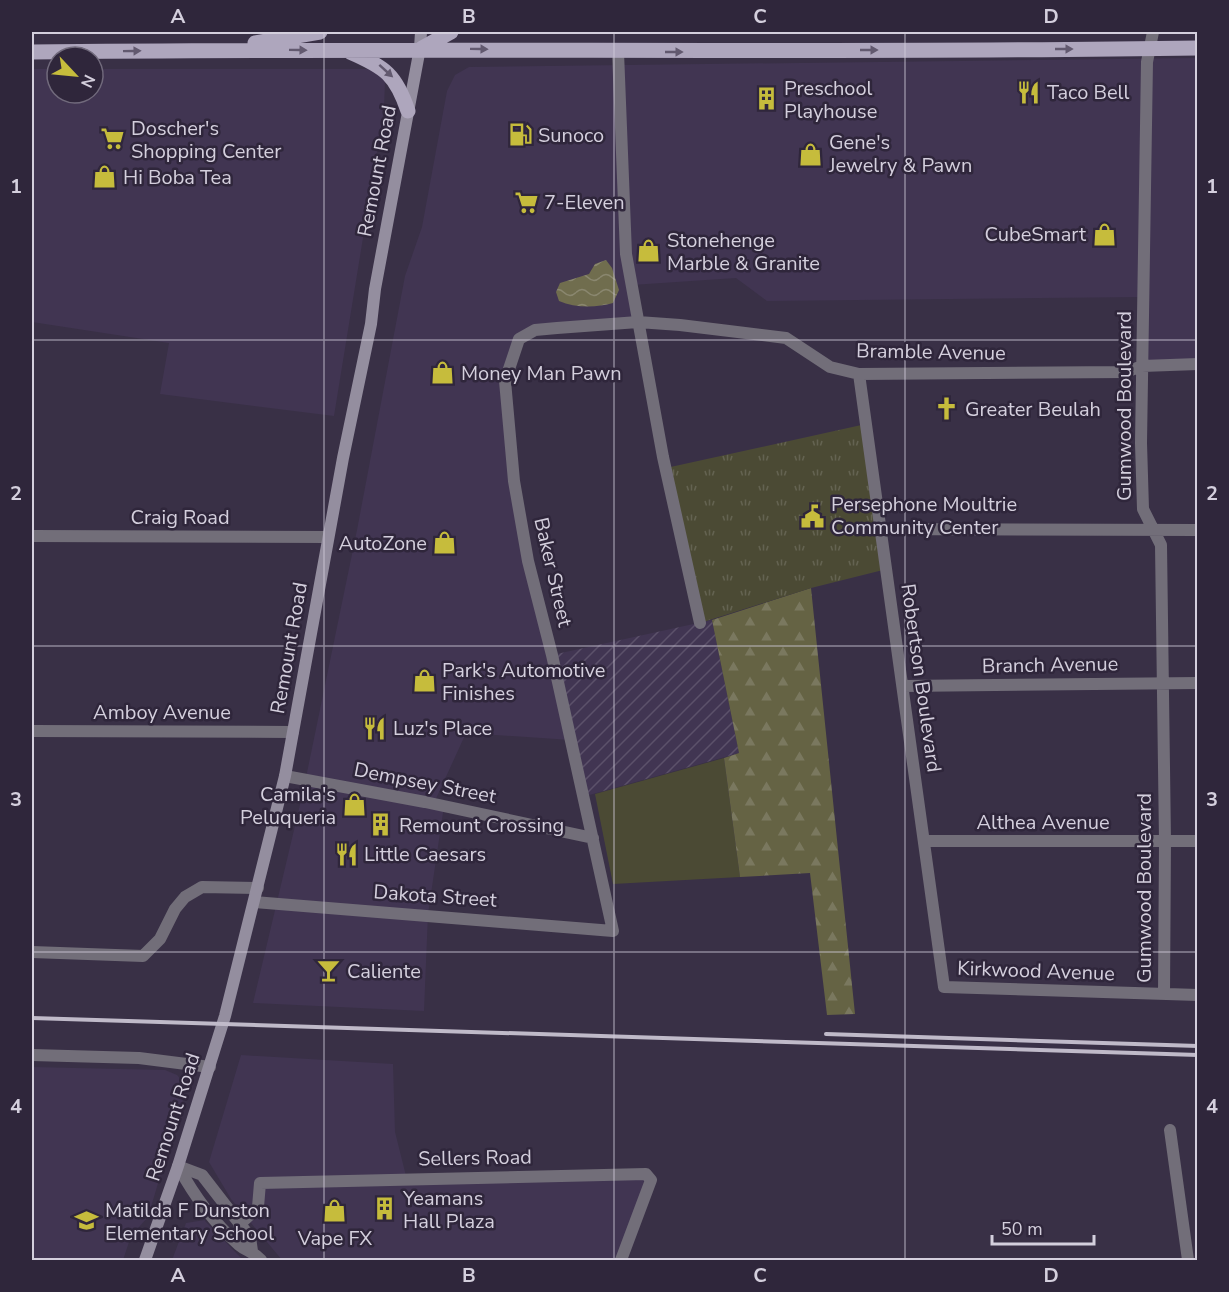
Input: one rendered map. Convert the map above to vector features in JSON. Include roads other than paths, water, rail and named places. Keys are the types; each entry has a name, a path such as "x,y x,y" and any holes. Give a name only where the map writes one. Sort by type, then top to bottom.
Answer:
{"main road":[{"path":"218,49 320,32"},
{"name":"Remount Road","path":"145,1260 210,1066 258,888 285,776 328,537 371,324 375,289 420,48 421,32"},
{"path":"420,48 451,32"},
{"path":"32,52 420,48 618,52 1197,48"},
{"path":"345,50 379,64 401,90 408,111"}],"street":[{"name":"Gumwood Boulevard","path":"1153,32 1147,62 1142,366 1143,509 1161,545 1165,841 1164,994"},
{"path":"618,52 626,254 663,457 699,623"},
{"name":"Bramble Avenue","path":"638,322 786,338 830,368 860,374 1126,372 1142,366 1197,364"},
{"name":"Baker Street","path":"613,931 552,655 528,561 511,456 505,381 519,339 535,330 638,322"},
{"name":"Robertson Boulevard","path":"860,374 944,987"},
{"path":"881,529 1197,530"},
{"name":"Craig Road","path":"32,536 328,537"},
{"name":"Branch Avenue","path":"903,686 1197,683"},
{"name":"Amboy Avenue","path":"32,731 293,732"},
{"name":"Dempsey Street","path":"285,776 425,802 593,838"},
{"name":"Althea Avenue","path":"924,841 1197,841"},
{"path":"32,952 143,956 160,939 175,909 185,897 202,888 258,888"},
{"name":"Dakota Street","path":"254,902 613,931"},
{"name":"Kirkwood Avenue","path":"944,987 1197,995"},
{"path":"32,1054 139,1058 210,1066"},
{"path":"1170,1130 1188,1260"},
{"path":"178,1166 202,1175 250,1237 252,1251"},
{"path":"178,1166 192,1192 240,1246 252,1251 261,1260"},
{"name":"Sellers Road","path":"239,1224 258,1207 260,1183 646,1174 651,1180 621,1260"}],"water":[{"path":"606,260 612,268 619,290 613,303 586,306 559,301 556,292 560,283 589,274 595,264"}],"railway":[{"path":"32,1018 1198,1055"},
{"path":"826,1034 1198,1046"}],"place":[{"name":"Taco Bell","path":"1029,92"},
{"name":"Preschool Playhouse","path":"766,99"},
{"name":"Sunoco","path":"520,135"},
{"name":"Doscher's Shopping Center","path":"113,139"},
{"name":"Gene's Jewelry & Pawn","path":"811,154"},
{"name":"Hi Boba Tea","path":"105,177"},
{"name":"7-Eleven","path":"526,202"},
{"name":"CubeSmart","path":"1104,234"},
{"name":"Stonehenge Marble & Granite","path":"649,251"},
{"name":"Money Man Pawn","path":"443,373"},
{"name":"Greater Beulah","path":"947,409"},
{"name":"Persephone Moultrie Community Center","path":"813,516"},
{"name":"AutoZone","path":"445,543"},
{"name":"Park's Automotive Finishes","path":"424,681"},
{"name":"Luz's Place","path":"375,728"},
{"name":"Camila's Peluqueria","path":"354,805"},
{"name":"Remount Crossing","path":"381,825"},
{"name":"Little Caesars","path":"346,854"},
{"name":"Caliente","path":"329,971"},
{"name":"Yeamans Hall Plaza","path":"385,1209"},
{"name":"Vape FX","path":"335,1211"},
{"name":"Matilda F Dunston Elementary School","path":"87,1221"}]}
